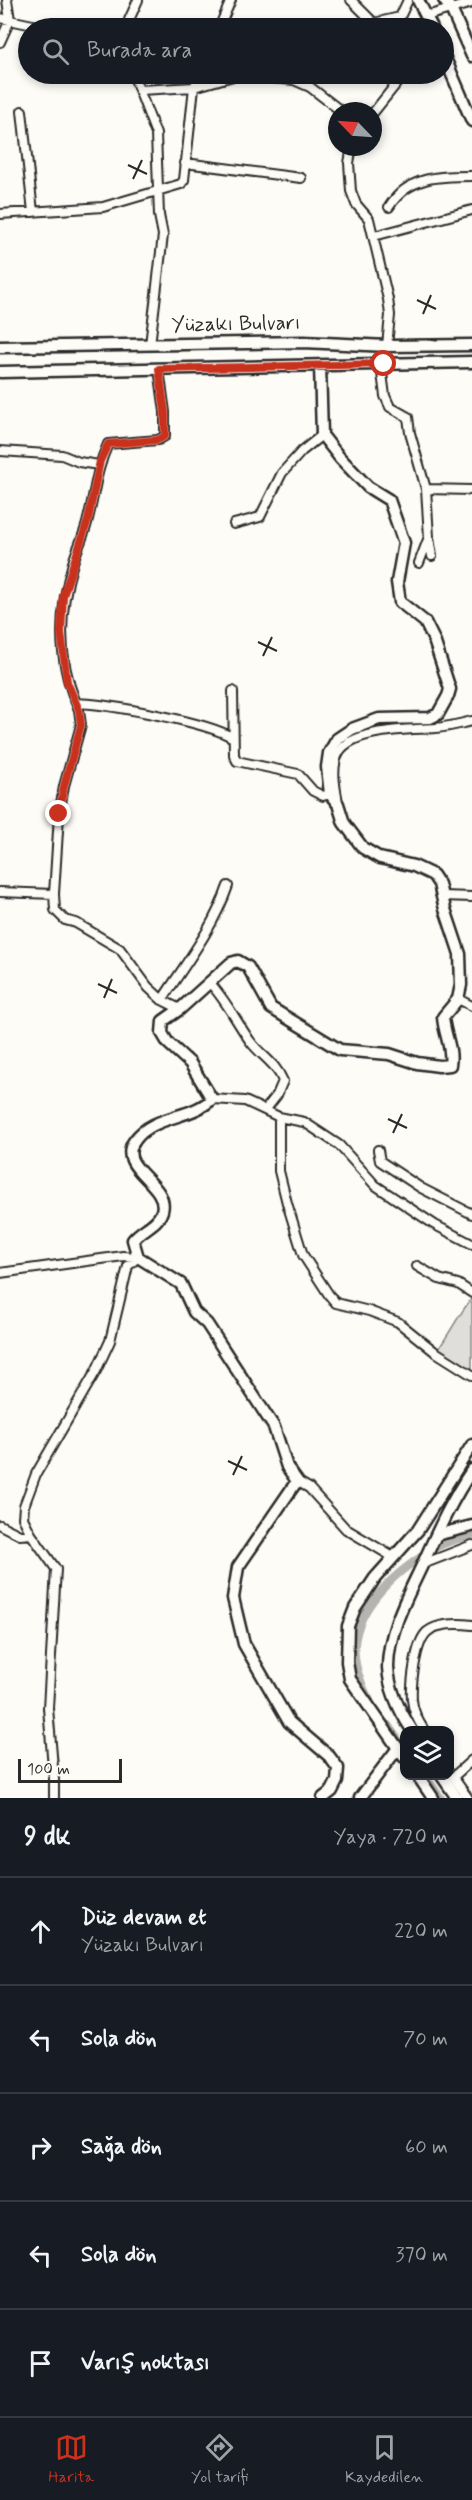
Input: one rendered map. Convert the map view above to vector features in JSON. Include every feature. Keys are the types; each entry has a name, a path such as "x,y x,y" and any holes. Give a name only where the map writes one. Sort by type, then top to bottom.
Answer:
{"street":[{"path":"0,42 10,20 7,0"},
{"path":"130,18 138,0"},
{"path":"223,18 231,0"},
{"path":"351,0 369,18"},
{"path":"396,18 400,17 408,0"},
{"path":"418,0 426,16 447,4 472,3"},
{"path":"447,4 454,18"},
{"path":"0,18 18,22"},
{"path":"454,19 472,56"},
{"path":"454,79 472,121"},
{"path":"137,84 156,135 163,235 150,345"},
{"path":"0,214 103,207 181,184 195,84"},
{"path":"140,90 194,87 205,84"},
{"path":"303,84 329,102"},
{"path":"382,102 396,84"},
{"path":"22,111 33,212"},
{"path":"350,156 351,191 356,204 369,219 390,315 387,346"},
{"path":"185,163 301,178"},
{"path":"389,207 397,193 427,179 472,176"},
{"path":"374,236 472,210"},
{"name":"Yüzakı Bulvarı","path":"0,347 304,342 387,346 472,345"},
{"name":"Yüzakı Bulvarı","path":"0,372 472,362"},
{"path":"320,365 322,435 368,487 389,500 404,543 397,582 400,602 425,622 434,640 450,689 438,714 430,718 379,719 352,729 337,739 329,753 327,767 330,794 338,804"},
{"path":"159,369 165,412 165,436 158,440 108,444 99,465 88,520 63,596 61,632 67,682 79,710 81,725 64,786 59,814 54,894 56,910 65,920 76,923 120,949 136,973 162,1000 180,1009"},
{"path":"382,373 385,396 390,407 408,417 410,433 426,489 432,556"},
{"path":"234,524 260,517 282,473 302,451 322,435"},
{"path":"0,451 62,455 79,462 99,465"},
{"path":"426,489 472,490"},
{"path":"419,563 429,537"},
{"path":"233,691 233,738 234,755 237,761 298,774 313,791 323,796 330,794"},
{"path":"76,703 183,722 226,733 233,738"},
{"path":"212,1099 190,1064 168,1043 162,1033 163,1021 180,1009 231,963 238,961 248,967 271,1008 340,1050 389,1054 417,1064 450,1065 452,1053 443,1017 458,999 461,985 460,954 439,884 433,875 414,866 380,858 363,848 344,823 338,804 335,772 337,758 342,748 379,732 436,728 472,721"},
{"path":"162,1000 202,942 219,911 228,886"},
{"path":"0,892 54,894"},
{"path":"442,896 472,897"},
{"path":"209,982 222,996 251,1042 277,1067 283,1081 278,1095 267,1109"},
{"path":"458,999 472,1006"},
{"path":"393,1557 338,1522 309,1488 297,1481 287,1467 274,1427 207,1324 194,1312 181,1284 150,1267 138,1257 133,1240 137,1233 158,1219 163,1209 161,1198 153,1184 134,1166 130,1155 134,1141 157,1124 196,1111 212,1099 245,1101 267,1109 279,1117 304,1122 339,1145 375,1185 435,1225 472,1244"},
{"path":"279,1117 279,1171 287,1203 303,1255 329,1295 336,1303 369,1311 398,1322 434,1351 472,1375"},
{"path":"378,1150 380,1161 421,1188 472,1214"},
{"path":"0,1273 123,1256 138,1257"},
{"path":"54,1798 48,1708 56,1569 31,1534 23,1518 24,1506 36,1474 96,1371 110,1341 128,1266 138,1257"},
{"path":"417,1266 439,1279 458,1284 472,1293"},
{"path":"400,1750 350,1679 347,1662 348,1626 355,1608 375,1578 418,1530 472,1445"},
{"path":"409,1726 391,1685 388,1667 397,1622 454,1498 472,1470"},
{"path":"297,1481 238,1567 233,1598 244,1644 289,1722 329,1756 338,1768 337,1781 332,1791 323,1798"},
{"path":"0,1525 20,1535 31,1534"},
{"path":"436,1535 472,1526"},
{"path":"424,1563 472,1545"},
{"path":"421,1726 412,1700 414,1666 420,1641 428,1631 444,1625 472,1625"},
{"path":"360,1798 400,1755"},
{"path":"454,1771 472,1760"},
{"path":"421,1780 433,1798"},
{"path":"450,1780 457,1798"},
{"path":"452,1780 468,1798"}],"shaded area":[{"path":"472,1298 472,1372 439,1348"}],"waterway":[{"path":"370,1700 359,1675 355,1654 357,1635 363,1616 388,1584 420,1557 441,1545 472,1535"},
{"path":"388,1725 400,1742"},
{"path":"428,1780 441,1798"}],"route":[{"path":"59,814 69,765 81,725 79,710 67,682 61,632 63,596 88,520 100,461 108,444 158,440 165,436 167,429 159,369 384,364"}]}
